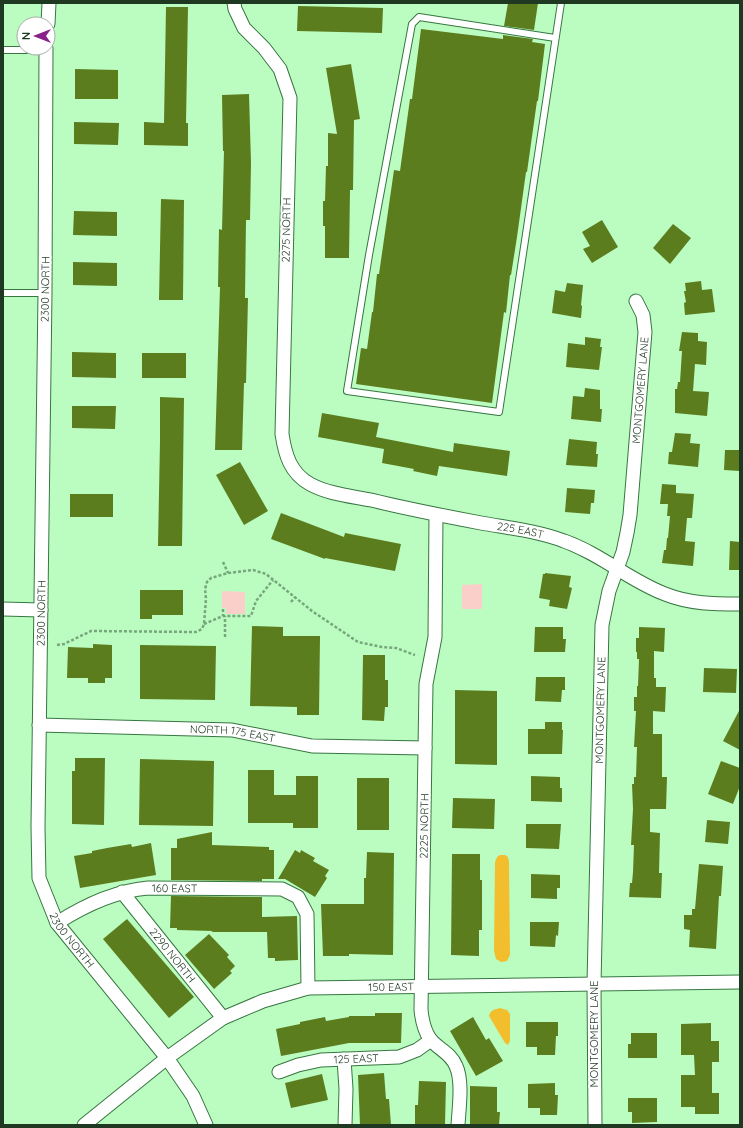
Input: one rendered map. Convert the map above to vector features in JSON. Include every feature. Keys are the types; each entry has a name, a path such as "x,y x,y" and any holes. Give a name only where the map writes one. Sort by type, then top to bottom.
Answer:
{"street":[{"path":"48,16 49,3"},
{"name":"2275 NORTH","path":"234,3 235,9 244,28 264,48 280,68 290,98 282,434 285,455 295,472"},
{"name":"2300 NORTH","path":"46,56 45,293 38,828 39,878 57,923 167,1058 193,1096 206,1125"},
{"name":"MONTGOMERY LANE","path":"595,1125 594,984 602,625 609,591 623,552 629,521 646,332 643,315 636,301"},
{"name":"225 EAST","path":"295,472 309,484 328,491 436,515 532,532 554,538 589,550 650,587 681,599 697,603 740,604"},
{"name":"2225 NORTH","path":"436,515 435,638 426,684 421,1010 423,1026 431,1040 450,1055 456,1066 459,1080 458,1125"},
{"path":"3,609 41,610"},
{"name":"NORTH 175 EAST","path":"39,725 232,730 312,746 425,748"},
{"name":"160 EAST","path":"57,923 77,910 108,896 148,888 282,890 298,897 307,914 308,988"},
{"name":"2290 NORTH","path":"122,892 223,1018"},
{"name":"150 EAST","path":"84,1125 167,1058 223,1018 263,1001 308,988 740,982"},
{"name":"125 EAST","path":"279,1072 298,1065 321,1060 399,1058 417,1050 431,1040"},
{"path":"344,1059 346,1089 345,1125"}],"lane":[{"path":"555,38 419,17 412,24 369,255 347,391 499,412 561,3"},
{"path":"3,50 16,50"},
{"path":"3,293 45,293"}],"path":[{"path":"223,562 228,573"},
{"path":"57,645 64,644 91,631 196,632 202,629 204,624 206,599 205,589 207,582 211,578 228,573 253,570 266,574 312,611 358,642 396,648 415,655"},
{"path":"204,624 224,616 251,616 256,601 273,580"},
{"path":"291,602 295,597"},
{"path":"223,609 225,637"}],"shaded area":[{"path":"482,584 482,609 462,609 462,585"},
{"path":"222,591 245,592 245,614 226,614 226,608 222,608"},
{"path":"500,855 505,855 508,857 509,862 510,955 507,961 501,962 496,959 494,951 495,862 497,857"},
{"path":"500,1008 507,1010 510,1014 510,1041 508,1045 505,1043 489,1016 493,1010"}],"building":[{"path":"508,3 538,3 534,30 504,26"},
{"path":"298,6 383,8 382,33 297,31"},
{"path":"166,7 188,7 186,123 188,123 188,146 144,145 144,122 164,123"},
{"path":"421,29 503,39 503,35 533,39 532,42 545,44 538,101 510,275 506,313 504,312 492,403 356,384 361,348 367,349 377,274 379,274 394,170 400,171 410,99 412,99"},
{"path":"351,64 360,119 354,120 353,190 350,190 349,258 325,258 323,201 325,201 326,166 328,166 328,133 337,134 326,68"},
{"path":"75,69 118,70 118,99 75,99"},
{"path":"249,94 251,163 250,220 246,220 245,298 248,298 246,383 244,383 242,450 215,450 220,287 218,287 219,229 222,230 224,151 222,95"},
{"path":"74,122 119,123 118,145 74,144"},
{"path":"161,199 184,200 183,300 159,300"},
{"path":"74,211 117,212 117,236 73,235"},
{"path":"602,220 618,247 592,263 583,249 590,246 582,232"},
{"path":"673,224 691,238 670,264 653,248"},
{"path":"73,262 117,263 117,286 73,285"},
{"path":"701,281 702,290 712,289 715,312 685,315 685,283"},
{"path":"567,283 583,285 581,318 552,313 555,290 565,292"},
{"path":"682,332 698,333 698,341 707,342 706,365 695,364 693,391 709,392 707,416 675,413 675,389 677,389 678,382 680,382 682,351 679,351"},
{"path":"585,337 601,339 600,347 602,347 599,370 566,367 568,343 585,345"},
{"path":"72,352 116,353 116,378 72,377"},
{"path":"142,353 186,353 186,378 142,378"},
{"path":"585,388 600,390 600,409 602,409 601,422 571,419 573,396 584,397"},
{"path":"160,397 184,398 182,546 158,546"},
{"path":"72,406 116,406 115,429 72,428"},
{"path":"322,413 379,423 376,437 453,452 454,443 510,451 507,476 439,466 437,476 413,471 414,469 382,463 384,449 318,437"},
{"path":"675,433 691,434 690,443 700,444 698,467 668,464 669,452 672,452"},
{"path":"569,439 597,442 597,467 566,465"},
{"path":"725,450 740,450 740,471 724,470"},
{"path":"240,462 268,511 244,525 216,475"},
{"path":"662,484 676,485 676,493 694,494 692,518 687,518 685,541 695,542 693,566 662,563 664,550 666,550 670,516 667,516 668,504 660,504"},
{"path":"567,488 595,490 594,503 591,503 590,514 565,512"},
{"path":"70,494 113,494 113,517 70,517"},
{"path":"281,513 344,537 345,533 401,544 395,571 325,559 271,539"},
{"path":"730,541 740,542 740,570 729,570"},
{"path":"543,574 571,576 569,587 572,588 567,609 549,606 550,600 539,598"},
{"path":"140,590 183,590 183,615 152,615 152,619 140,619"},
{"path":"252,626 283,627 283,636 320,636 319,715 297,715 297,707 250,706"},
{"path":"535,627 563,627 563,639 566,639 565,652 534,652"},
{"path":"639,627 665,628 664,652 654,651 654,678 656,678 656,687 666,687 665,712 653,711 653,734 662,734 662,777 667,777 666,809 650,809 650,832 660,833 659,873 662,873 661,898 629,897 630,883 632,883 634,845 631,845 633,809 632,784 634,784 634,777 636,777 637,747 634,747 636,711 634,711 634,697 637,697 638,686 639,659 637,659 636,652 636,638 639,638"},
{"path":"93,644 112,645 112,678 105,678 105,683 88,683 88,678 67,678 68,647 93,648"},
{"path":"140,645 216,646 215,700 140,699"},
{"path":"363,655 385,655 385,680 388,680 388,707 385,707 384,721 362,720"},
{"path":"704,668 737,669 736,693 703,692"},
{"path":"536,677 565,677 565,690 562,690 561,702 535,701"},
{"path":"455,690 497,691 497,765 455,764"},
{"path":"740,709 740,750 723,741"},
{"path":"545,722 562,722 562,754 528,754 528,729 545,729"},
{"path":"75,758 105,758 104,825 72,824 72,771 75,771"},
{"path":"140,759 214,761 213,826 139,825"},
{"path":"721,761 740,768 740,786 733,804 708,794"},
{"path":"248,770 274,770 274,795 296,795 296,776 318,776 318,828 293,828 293,823 248,823"},
{"path":"531,776 560,777 562,802 531,801"},
{"path":"357,778 389,778 389,830 357,830"},
{"path":"453,798 495,799 494,829 452,828"},
{"path":"707,820 730,822 728,844 705,842"},
{"path":"526,824 561,824 559,849 526,848"},
{"path":"212,832 212,845 269,847 269,850 274,850 274,879 262,879 262,881 171,880 171,848 177,848 177,839"},
{"path":"151,843 156,875 80,888 74,856 92,853 92,851 107,848 131,844 132,847"},
{"path":"295,850 300,853 301,850 315,858 313,861 329,870 325,876 327,878 315,897 285,879 278,879"},
{"path":"367,852 394,853 393,955 349,954 349,956 323,956 321,904 364,904 364,878 366,878"},
{"path":"452,854 480,854 480,880 482,880 482,930 479,930 479,956 451,955"},
{"path":"699,864 723,866 721,896 719,896 716,949 689,947 690,930 684,929 684,915 692,915 692,909 695,909"},
{"path":"531,874 560,875 560,888 557,888 557,899 531,898"},
{"path":"171,896 262,897 262,917 297,916 298,960 275,961 275,958 268,958 267,932 211,932 213,931 177,930 177,928 170,928"},
{"path":"127,919 194,997 169,1018 103,939"},
{"path":"530,922 559,922 558,936 556,935 555,947 530,946"},
{"path":"209,934 229,955 227,957 235,966 230,971 232,973 214,989 185,955"},
{"path":"375,1013 402,1013 401,1043 349,1043 281,1056 276,1029 325,1017 326,1021 349,1016 375,1016"},
{"path":"473,1017 486,1040 489,1038 503,1061 476,1076 450,1031"},
{"path":"526,1022 558,1022 558,1036 556,1036 555,1055 537,1055 537,1047 526,1047"},
{"path":"711,1023 711,1041 719,1041 719,1062 712,1062 712,1093 719,1093 719,1114 695,1114 695,1107 681,1107 681,1075 695,1075 694,1055 681,1055 681,1024"},
{"path":"631,1033 657,1033 657,1058 628,1058 628,1044 631,1044"},
{"path":"384,1073 386,1099 389,1099 391,1125 360,1125 358,1075"},
{"path":"322,1074 328,1100 291,1108 285,1083"},
{"path":"419,1081 446,1082 445,1125 415,1125 415,1105 418,1105"},
{"path":"555,1083 555,1095 558,1095 557,1115 540,1115 540,1108 528,1108 528,1084"},
{"path":"470,1086 497,1087 497,1112 500,1112 499,1125 470,1125"},
{"path":"628,1098 657,1098 657,1122 632,1123 632,1112 628,1112"}]}
